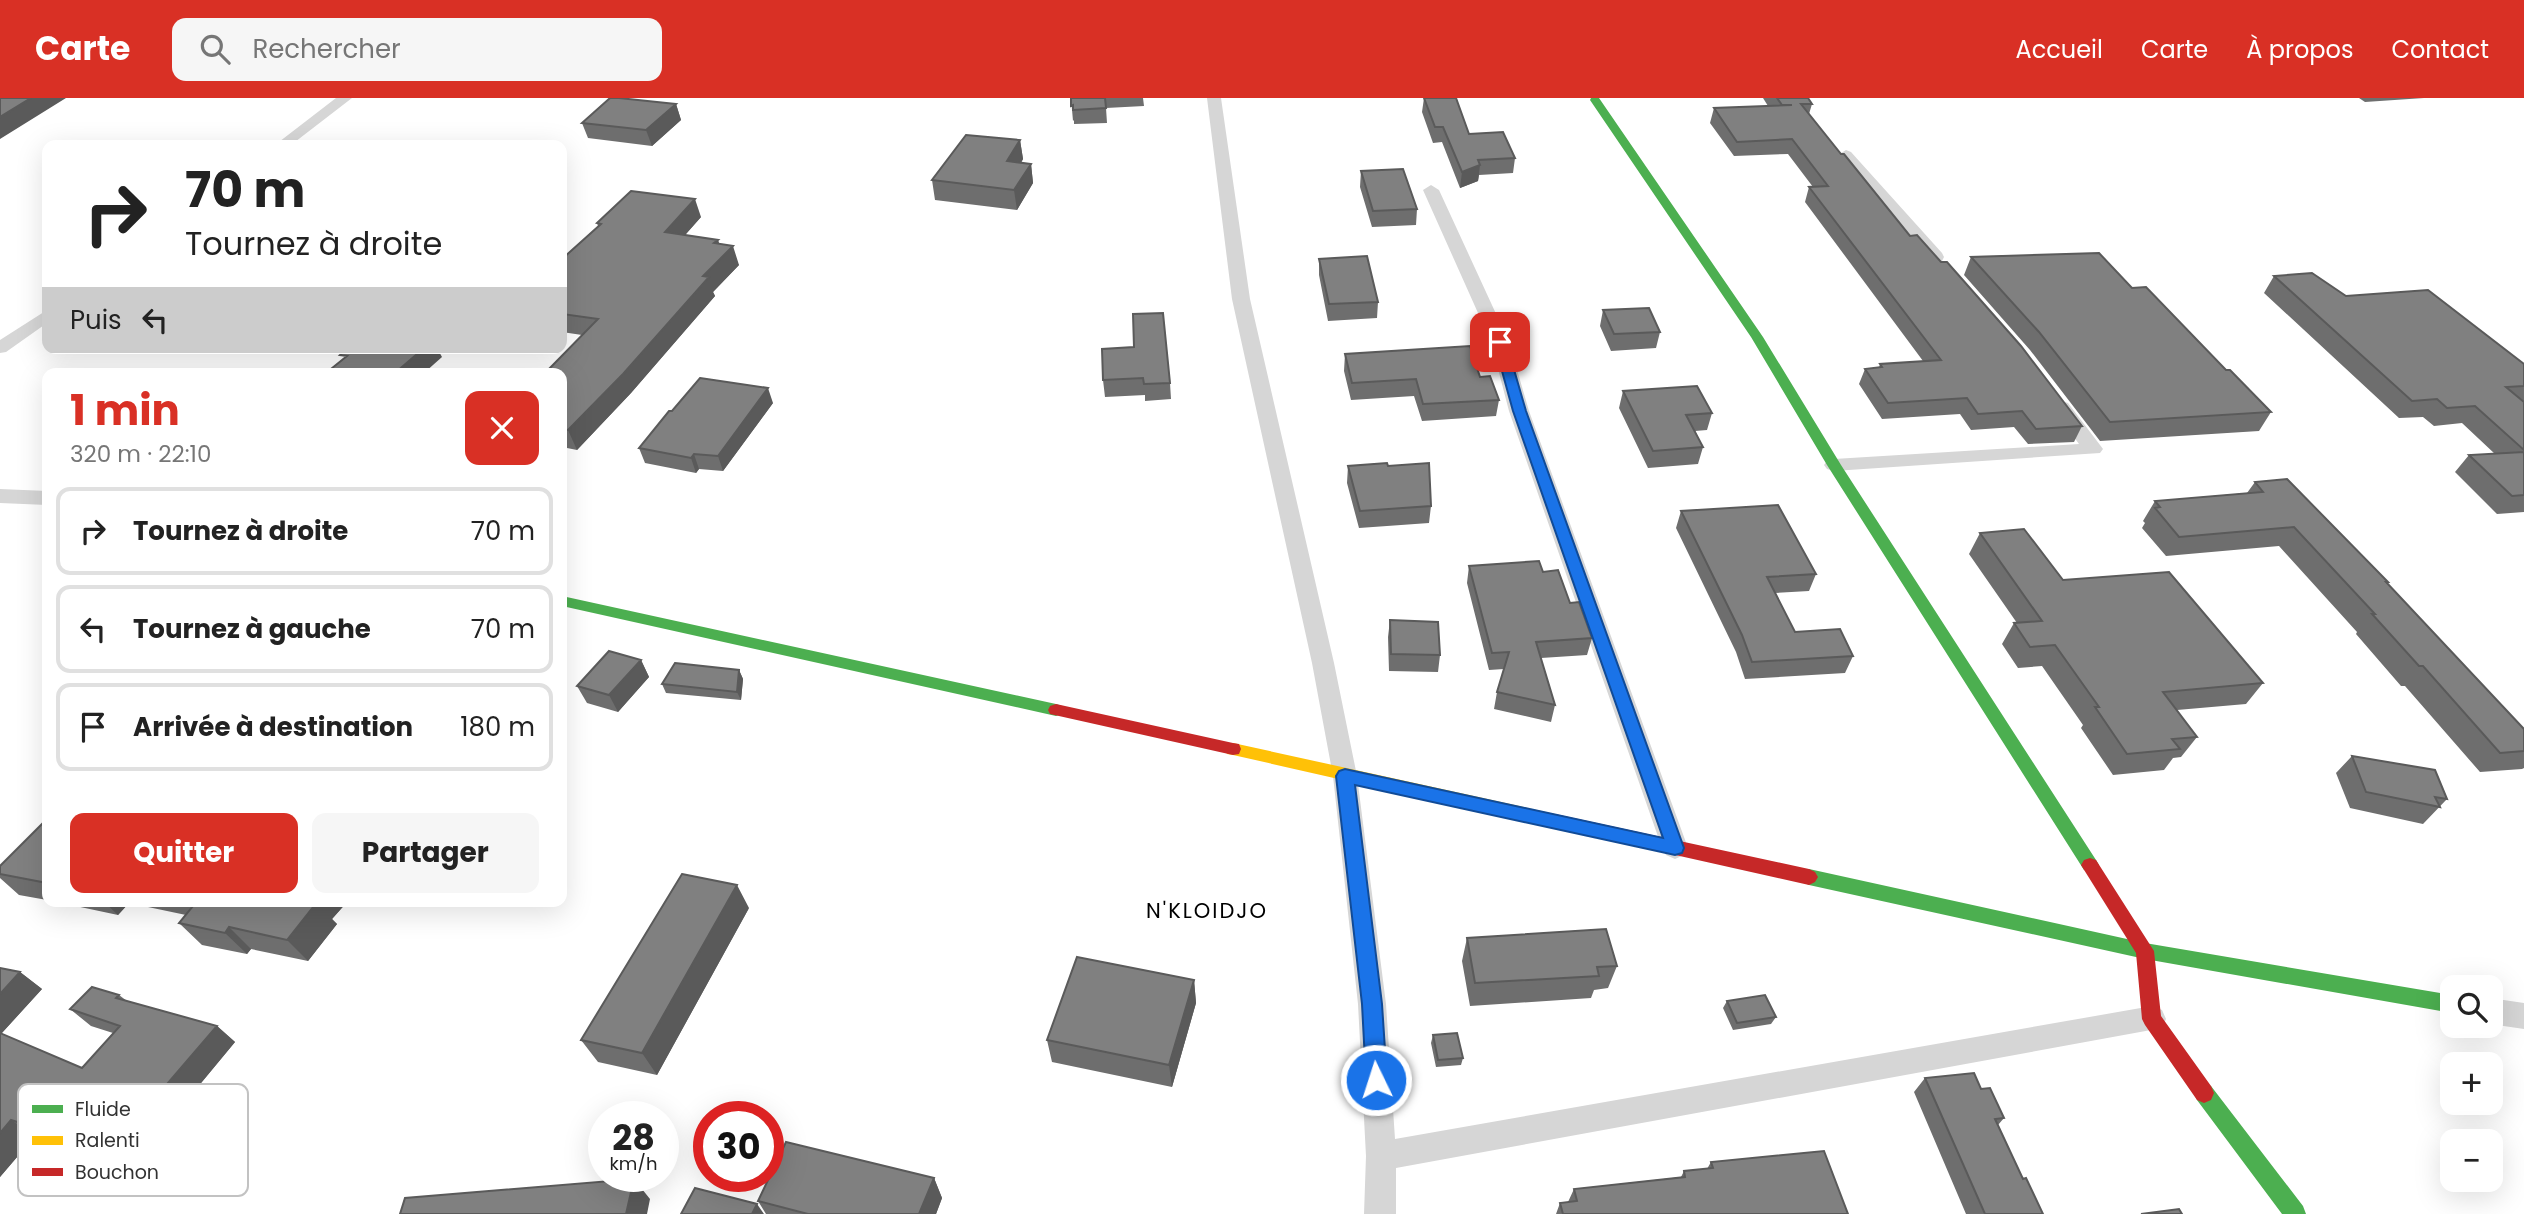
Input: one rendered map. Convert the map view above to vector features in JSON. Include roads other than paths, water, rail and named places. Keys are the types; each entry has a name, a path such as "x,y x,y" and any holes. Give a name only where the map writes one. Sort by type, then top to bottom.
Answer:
{"street":[{"path":"289,140 345,98"},
{"path":"1214,98 1241,299 1323,663 1345,776 1372,1004 1381,1156 1380,1214"},
{"path":"1595,100 1756,337 2145,951 2152,1019 2215,1109 2295,1214"},
{"path":"1846,155 1947,270"},
{"path":"1431,190 1500,342 1519,411 1675,848"},
{"path":"0,348 42,319"},
{"path":"1835,465 2093,449 2054,397"},
{"path":"0,496 42,498"},
{"path":"567,602 2145,951 2440,1002"},
{"path":"2503,1013 2524,1016"},
{"path":"1381,1156 2152,1019"}],"district":[{"name":"N'KLOIDJO","path":"1207,910"}]}
